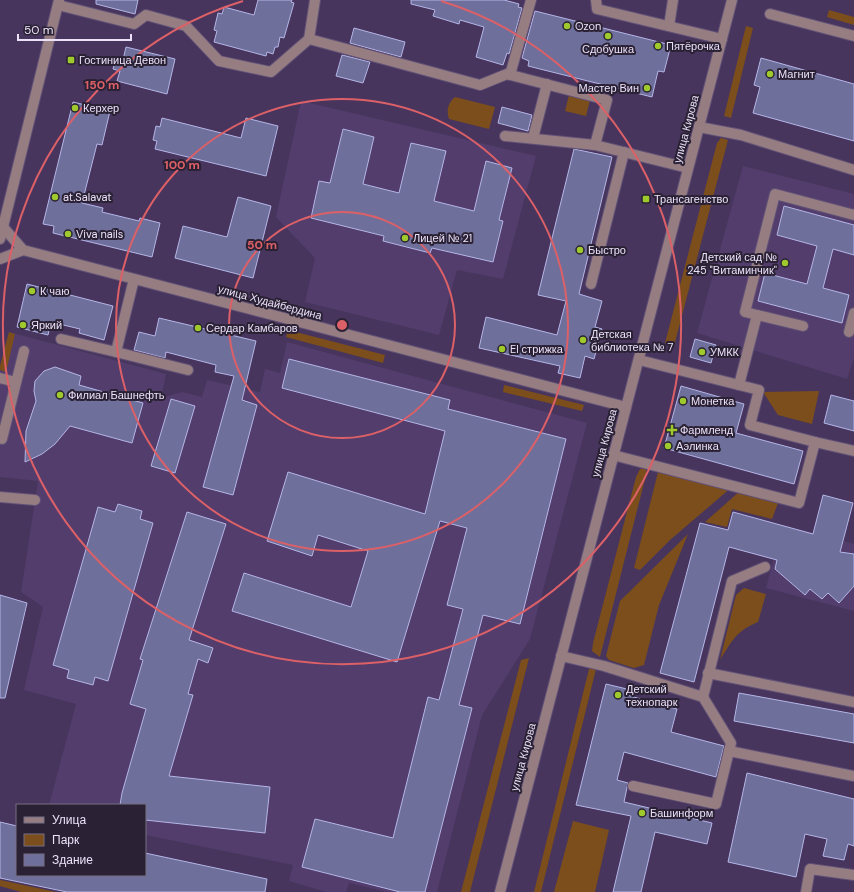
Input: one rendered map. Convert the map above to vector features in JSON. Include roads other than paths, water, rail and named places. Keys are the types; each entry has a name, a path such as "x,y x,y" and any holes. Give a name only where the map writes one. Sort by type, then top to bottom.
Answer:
{"street":[{"path":"0,239 59,3 134,24 146,16 186,26 220,61 271,72 309,39 315,0"},
{"path":"510,75 531,0"},
{"path":"596,0 597,9 722,39"},
{"path":"670,26 673,0"},
{"name":"улица Кирова","path":"500,892 732,0"},
{"path":"770,14 854,36"},
{"path":"309,39 480,85 506,74 607,100 595,145"},
{"path":"533,138 547,84"},
{"path":"699,126 741,135 854,170"},
{"path":"505,136 595,145 688,168"},
{"path":"591,284 624,152"},
{"path":"802,326 745,312 775,194 854,215"},
{"path":"0,259 23,250 2,227"},
{"name":"улица Худайбердина","path":"23,250 626,407"},
{"path":"116,352 134,279"},
{"path":"849,332 854,313"},
{"path":"739,385 757,315"},
{"path":"61,339 188,370"},
{"path":"2,439 24,351"},
{"path":"639,360 759,390 750,425 854,451"},
{"path":"0,378 16,382"},
{"path":"613,455 799,504 815,442"},
{"path":"0,498 35,500"},
{"path":"703,697 732,581 765,567"},
{"path":"561,656 604,666 703,697 731,743 716,804 633,786"},
{"path":"708,673 854,702"},
{"path":"729,751 854,776"},
{"path":"806,892 810,869 854,875"}],"place":[{"name":"Ozon","path":"567,26"},
{"name":"Сдобушка","path":"608,36"},
{"name":"Пятёрочка","path":"658,46"},
{"name":"Гостиница Девон","path":"71,60"},
{"name":"Магнит","path":"770,74"},
{"name":"Мастер Вин","path":"647,88"},
{"name":"Керхер","path":"75,108"},
{"name":"at.Salavat","path":"55,197"},
{"name":"Трансагенство","path":"646,199"},
{"name":"Viva nails","path":"68,234"},
{"name":"Лицей № 21","path":"405,238"},
{"name":"Быстро","path":"580,250"},
{"name":"Детский сад № 245 \"Витаминчик\"","path":"785,263"},
{"name":"К чаю","path":"32,291"},
{"name":"Яркий","path":"23,325"},
{"name":"Сердар Камбаров","path":"198,328"},
{"name":"Детская библиотека № 7","path":"583,340"},
{"name":"El стрижка","path":"502,349"},
{"name":"УМКК","path":"702,352"},
{"name":"Филиал Башнефть","path":"60,395"},
{"name":"Монетка","path":"683,401"},
{"name":"Фармленд","path":"672,430"},
{"name":"Аэлинка","path":"668,446"},
{"name":"Детский технопарк","path":"618,695"},
{"name":"Башинформ","path":"642,813"}]}
